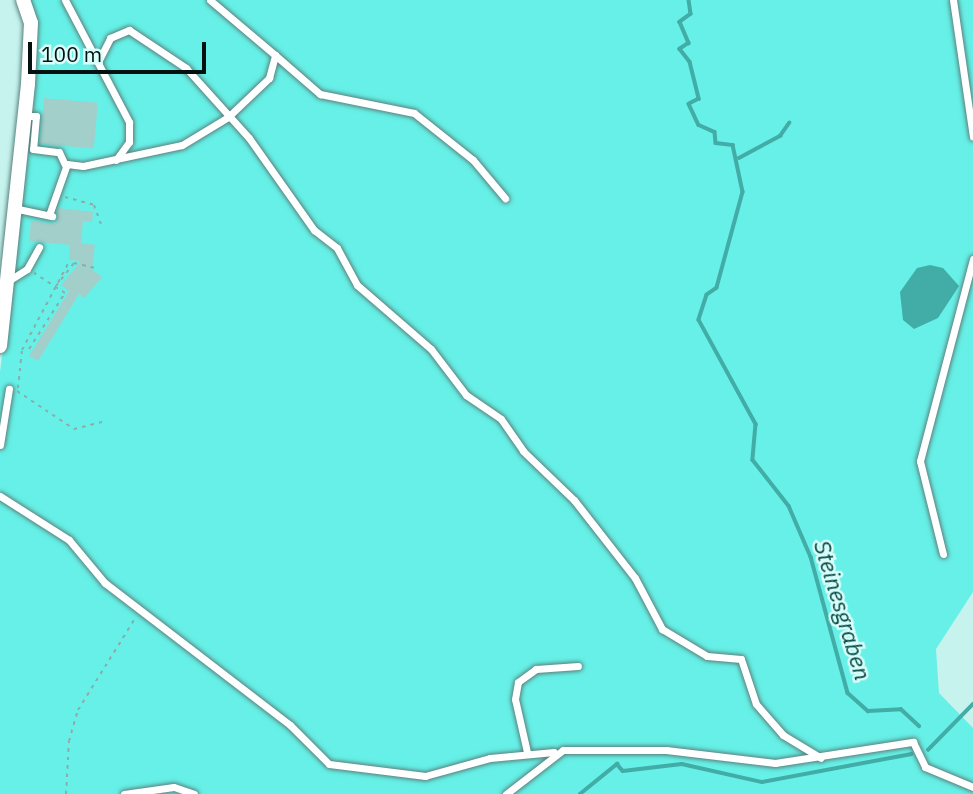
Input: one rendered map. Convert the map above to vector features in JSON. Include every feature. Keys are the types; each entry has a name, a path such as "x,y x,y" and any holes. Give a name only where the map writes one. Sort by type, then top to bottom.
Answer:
{"street":[{"path":"0,346 18,209 25,116 31,23 23,0"}],"lane":[{"path":"65,0 129,122 129,142 116,160"},
{"path":"210,0 275,55 299,83 320,94 414,113 473,160 505,198"},
{"path":"953,0 973,138"},
{"path":"99,62 110,38 129,30 186,68 228,117 314,230 337,247 357,285 431,349 466,395 502,419 523,451 574,500 635,578 662,629 707,656 741,659 756,704 783,735 821,758"},
{"path":"65,165 116,160 182,145 228,117 269,78 275,55"},
{"path":"18,209 51,216 65,165 59,152 33,149 36,116 25,116"},
{"path":"7,281 27,269 39,247"},
{"path":"943,554 920,461 973,259"},
{"path":"0,445 12,389"},
{"path":"0,496 69,540 105,583 142,607 290,725 329,764 425,776 527,752 666,750 775,763 913,742 925,767 973,787"},
{"path":"527,752 515,699 518,682 536,669 578,666"},
{"path":"506,794 554,752"},
{"path":"124,794 174,787 194,794"}],"path":[{"path":"57,195 94,205 101,224"},
{"path":"54,286 75,263 96,268"},
{"path":"68,264 54,286 50,305 22,350 22,383 12,389 75,429 107,422"},
{"path":"27,269 65,293 30,349"},
{"path":"66,794 69,741 78,710 142,607"}],"shaded area":[{"path":"27,0 973,0 973,592 936,649 939,693 973,728 973,794 0,794 0,372 33,110 37,21"},
{"path":"930,265 943,268 959,286 938,318 914,329 903,320 900,292 917,268"}],"building":[{"path":"44,98 98,103 94,149 40,144"},
{"path":"58,208 93,212 92,222 83,221 81,243 95,245 92,269 102,277 84,298 79,294 38,361 29,356 69,291 61,285 81,261 69,260 70,245 29,241 31,221 56,224"}],"waterway":[{"name":"Steinesgraben","path":"689,0 691,14 680,22 689,43 680,49 690,62 699,99 689,104 699,125 715,132 716,143 733,145 743,192 717,288 707,295 699,320 756,424 753,460 789,506 811,557 848,693 868,711 901,709 919,726"},
{"path":"739,158 780,136 789,123"},
{"path":"928,750 973,704"},
{"path":"580,794 617,764 623,771 682,764 762,782 911,754"}]}
